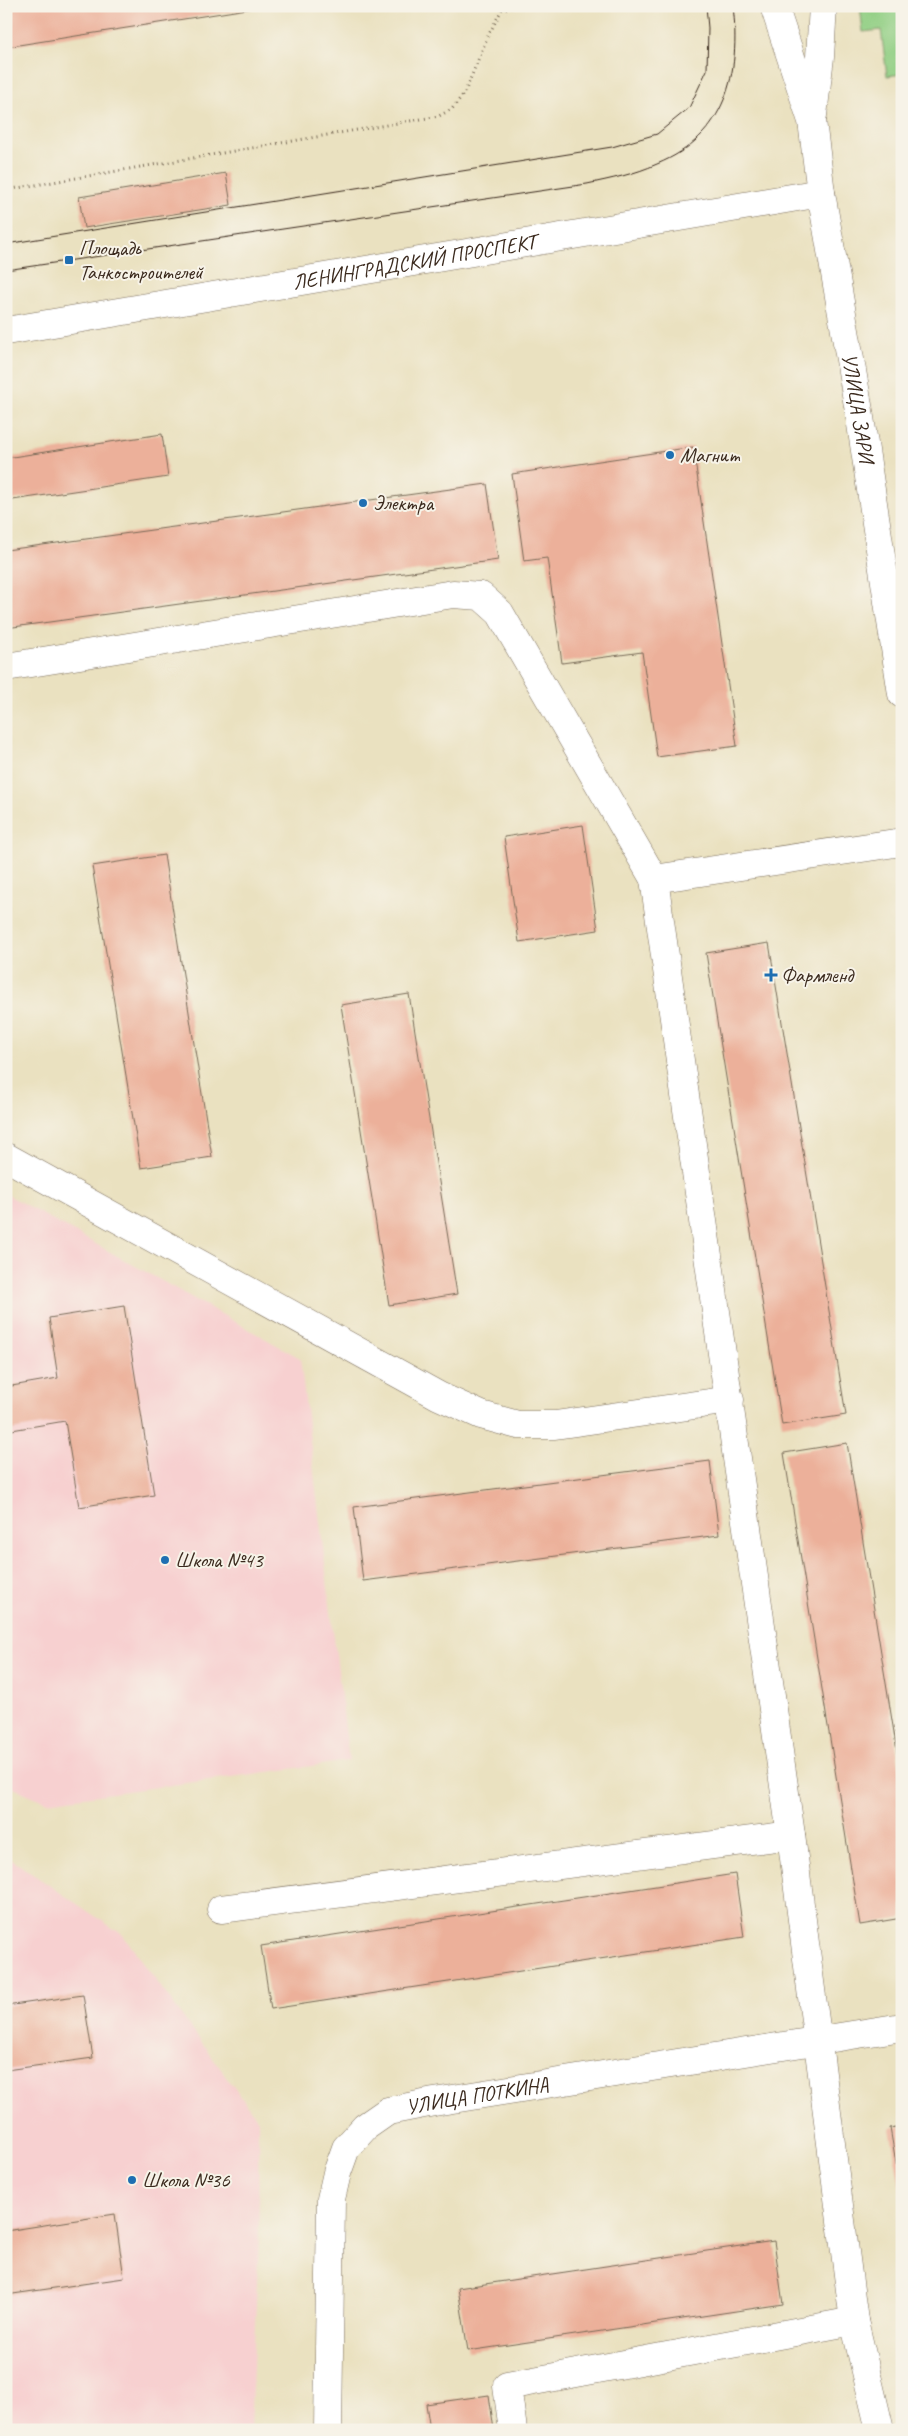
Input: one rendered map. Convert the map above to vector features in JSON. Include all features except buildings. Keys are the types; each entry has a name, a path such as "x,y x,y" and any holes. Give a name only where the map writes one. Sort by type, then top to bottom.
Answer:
{"street":[{"name":"УЛИЦА ЗАРИ","path":"774,6 812,121 821,193 859,411 902,694"},
{"name":"УЛИЦА ЗАРИ","path":"812,121 820,57 823,6"},
{"name":"ЛЕНИНГРАДСКИЙ ПРОСПЕКТ","path":"6,331 151,308 821,193"},
{"path":"6,667 454,594 481,596 500,613 654,879 791,1835 854,2321 880,2430"},
{"path":"654,879 902,842"},
{"path":"6,1157 439,1396 481,1415 518,1425 555,1425 730,1400"},
{"path":"221,1909 791,1835"},
{"name":"УЛИЦА ПОТКИНА","path":"328,2430 331,2199 346,2148 365,2127 388,2111 434,2102 902,2027"},
{"path":"513,2430 507,2386 854,2321"}],"path":[{"path":"6,190 439,116 452,109 459,102 502,9 523,6"}],"shaded area":[{"name":"Школа №43","path":"6,1194 300,1358 349,1761 47,1802 6,1785"},
{"name":"Школа №36","path":"6,1856 123,1935 258,2120 259,2241 250,2430 6,2430"}],"green space":[{"path":"860,6 902,6 902,74 887,76 881,30 863,32"}],"tram line":[{"path":"6,244 612,147 657,134 689,108 707,70 708,28 706,6"},
{"path":"6,270 587,184 640,171 680,152 699,137 713,120 724,100 731,78 735,31 733,6"}],"place":[{"name":"Площадь Танкостроителей","path":"69,260"},
{"name":"Магнит","path":"670,455"},
{"name":"Электра","path":"363,503"},
{"name":"Фармленд","path":"771,975"},
{"name":"Школа №43","path":"165,1560"},
{"name":"Школа №36","path":"132,2180"}]}
